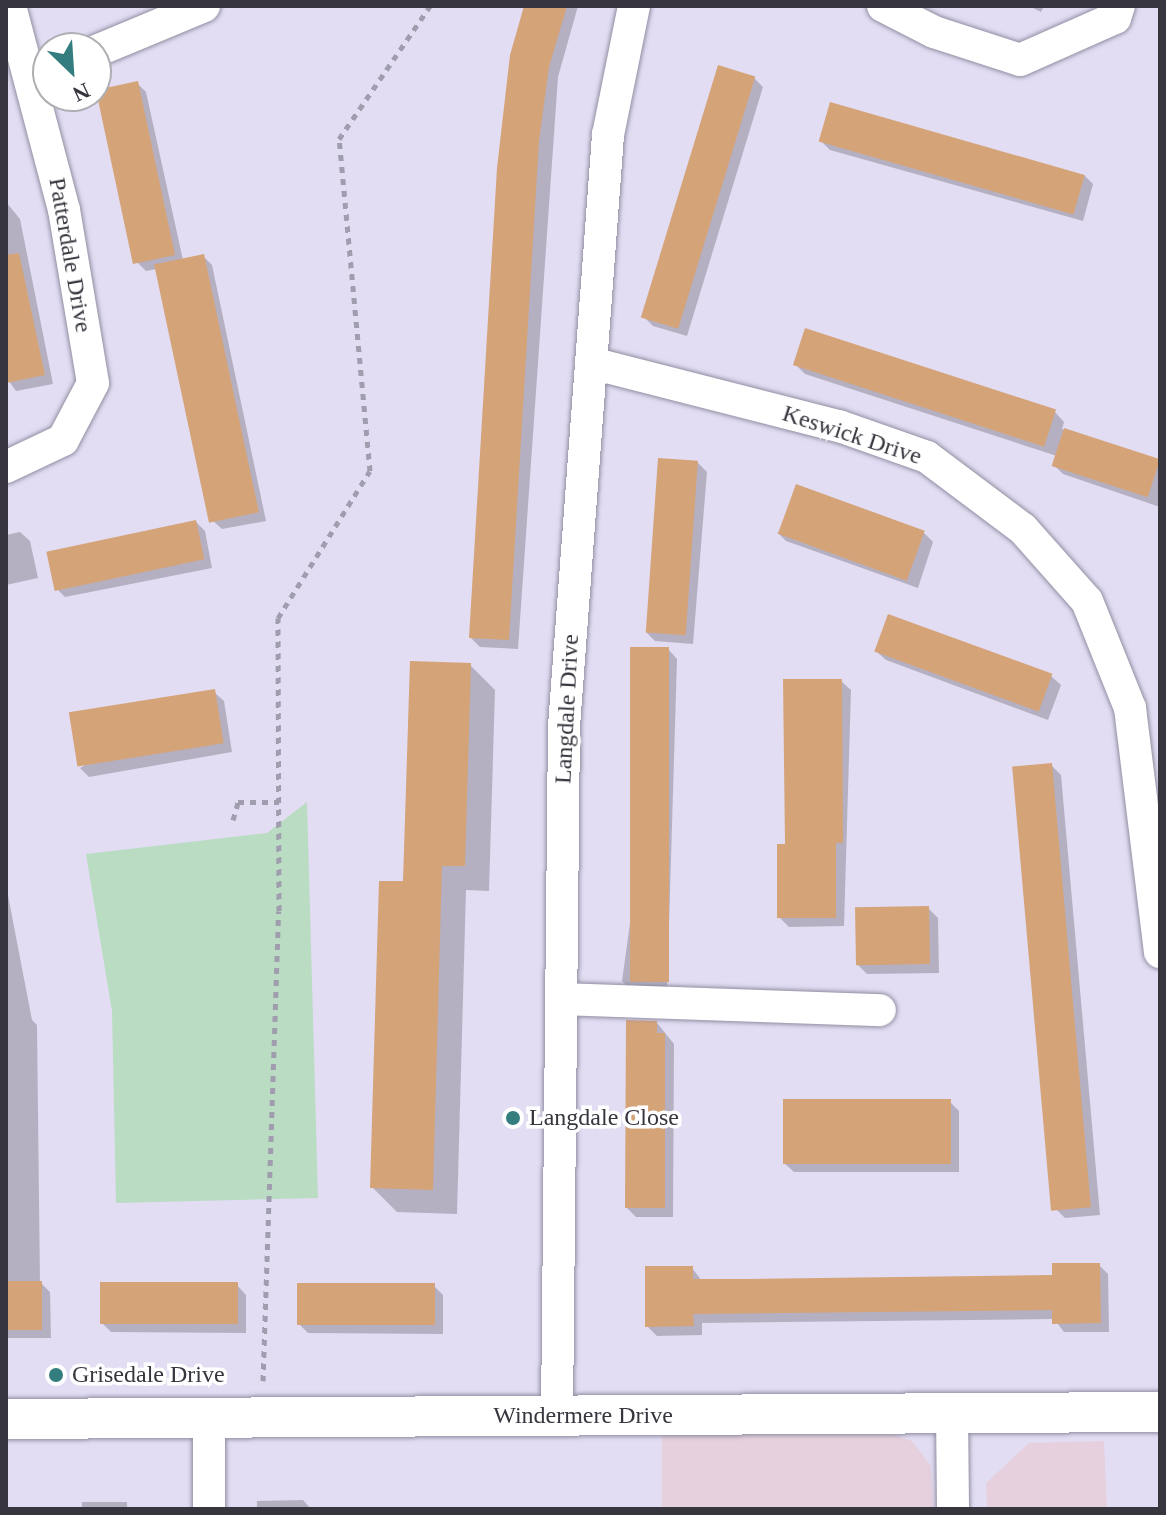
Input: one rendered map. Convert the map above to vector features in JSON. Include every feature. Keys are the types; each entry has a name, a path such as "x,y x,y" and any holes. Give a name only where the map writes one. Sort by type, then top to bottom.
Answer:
{"street":[{"name":"Patterdale Drive","path":"10,6 32,56"},
{"path":"112,44 204,6"},
{"name":"Langdale Drive","path":"557,1416 564,726 608,135 634,6"},
{"path":"883,6 934,32 1020,60 1115,18 1119,6"},
{"name":"Patterdale Drive","path":"6,467 63,440 93,383 47,112"},
{"name":"Keswick Drive","path":"591,363 839,426 927,457 1023,529 1087,601 1130,708 1160,952"},
{"path":"562,999 880,1010"},
{"path":"952,1412 953,1509"},
{"name":"Windermere Drive","path":"6,1419 1160,1412"},
{"path":"209,1418 209,1509"}],"path":[{"path":"260,1418 279,802 278,618 370,471 339,139 430,6"},
{"path":"233,820 238,802 279,802"}],"shaded area":[{"path":"871,1428 912,1441 931,1466 933,1509 662,1509 662,1431"},
{"path":"1104,1441 1107,1509 987,1509 986,1483 1029,1443"}],"green space":[{"path":"307,802 318,1198 116,1203 112,1011 86,854 267,833"}],"building":[{"path":"524,6 567,6 549,67 539,141 509,640 469,638 497,168 510,55"},
{"path":"718,65 755,76 678,329 641,317"},
{"path":"138,81 175,255 133,264 101,112 112,112 112,87"},
{"path":"830,102 1085,175 1073,214 819,141"},
{"path":"19,253 45,375 6,383 6,255"},
{"path":"204,254 259,512 209,523 154,265"},
{"path":"805,328 1056,410 1044,447 793,365"},
{"path":"1064,428 1160,459 1148,497 1052,466"},
{"path":"658,458 698,461 686,635 646,633"},
{"path":"796,484 925,531 907,581 778,534"},
{"path":"196,520 204,559 55,591 46,552"},
{"path":"888,614 1052,674 1039,711 874,652"},
{"path":"630,647 669,647 669,982 630,982"},
{"path":"410,661 471,663 465,866 442,866 433,1190 370,1188 379,881 403,881"},
{"path":"783,679 842,679 843,843 836,843 836,918 777,918 777,844 785,844"},
{"path":"215,689 224,743 77,766 69,712"},
{"path":"1052,763 1091,1207 1051,1211 1012,766"},
{"path":"929,906 930,964 856,965 855,907"},
{"path":"626,1020 657,1021 657,1033 665,1033 665,1208 625,1208"},
{"path":"783,1099 951,1099 951,1164 783,1164"},
{"path":"1052,1263 1100,1263 1101,1323 1052,1324 1052,1310 693,1314 694,1326 645,1327 645,1266 693,1266 693,1279 747,1279 1052,1275"},
{"path":"6,1281 42,1281 42,1330 6,1330"},
{"path":"100,1282 238,1282 238,1324 100,1324"},
{"path":"297,1283 435,1283 435,1325 297,1325"}],"place":[{"name":"Langdale Close","path":"513,1118"},
{"name":"Grisedale Drive","path":"56,1375"}]}
